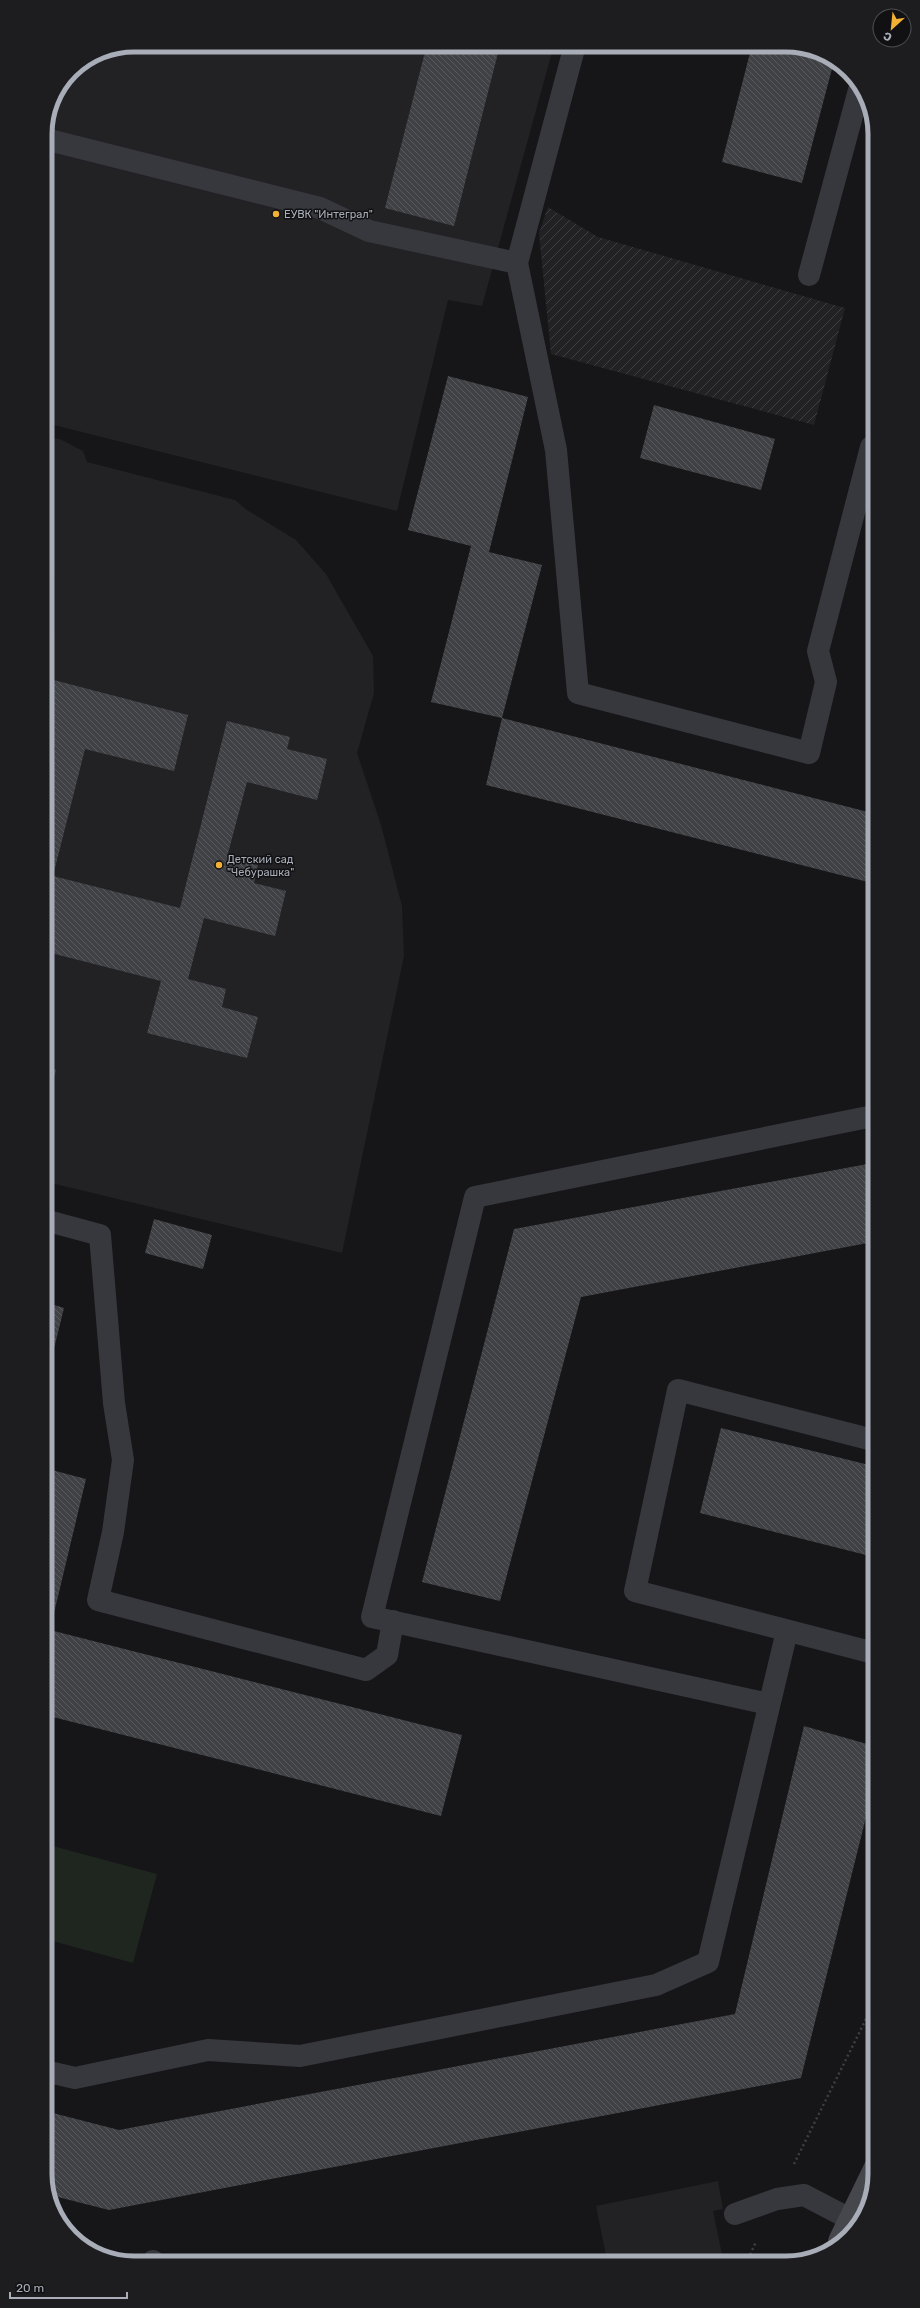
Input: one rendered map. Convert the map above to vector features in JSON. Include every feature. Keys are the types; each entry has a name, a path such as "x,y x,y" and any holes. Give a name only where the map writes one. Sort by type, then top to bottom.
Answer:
{"street":[{"path":"843,2233 867,2183"}],"lane":[{"path":"573,52 517,263 556,450 578,693 809,753 826,682 818,651 868,458"},
{"path":"809,274 858,94"},
{"path":"52,141 320,208 369,231 517,263"},
{"path":"769,1704 372,1616 475,1197 868,1117"},
{"path":"52,1222 100,1235 114,1403 123,1460 113,1532 98,1600 366,1670 387,1655 393,1621"},
{"path":"868,1439 678,1390 635,1591 868,1651"},
{"path":"52,2073 75,2078 208,2050 300,2056 656,1985 708,1962 787,1631"},
{"path":"735,2214 777,2199 804,2195 850,2218"}],"path":[{"path":"749,2256 868,2015"}],"shaded area":[{"name":"ЕУВК \"Интеграл\"","path":"134,52 552,52 482,306 448,300 397,511 52,425 52,128 56,107 60,98 72,80 88,66 107,56"},
{"path":"548,207 598,237 845,308 814,425 551,354 539,233"},
{"name":"Детский сад \"Чебурашка\"","path":"52,438 60,439 83,451 87,462 235,500 247,510 296,540 326,574 373,656 374,693 357,753 381,825 402,906 404,956 342,1253 52,1183"},
{"path":"52,1846 157,1874 133,1963 52,1941"},
{"path":"718,2181 723,2209 713,2211 722,2256 606,2256 596,2206"}],"building":[{"path":"425,52 498,52 454,226 385,208"},
{"path":"750,52 792,52 813,56 833,67 802,183 722,162"},
{"path":"448,376 528,397 489,552 542,565 502,718 431,702 471,546 408,530"},
{"path":"654,405 775,439 761,490 640,458"},
{"path":"52,680 188,715 174,771 85,749 53,876 180,908 227,721 290,737 287,749 327,759 317,800 247,782 227,857 258,865 254,883 286,891 275,936 204,918 188,979 226,989 222,1007 258,1017 247,1058 147,1033 161,981 52,953 52,760 55,748 52,747"},
{"path":"502,718 868,812 868,882 486,785"},
{"path":"52,1069 56,1070 52,1086"},
{"path":"868,1164 868,1243 581,1297 500,1601 422,1582 514,1229"},
{"path":"154,1219 212,1235 203,1269 145,1253"},
{"path":"52,1304 64,1308 52,1357"},
{"path":"721,1428 868,1465 868,1555 700,1513"},
{"path":"52,1470 86,1479 52,1622"},
{"path":"52,1631 462,1735 441,1816 52,1717"},
{"path":"804,1726 868,1744 868,1809 801,2078 109,2210 55,2196 52,2174 52,2113 119,2130 735,2014"}],"place":[{"name":"ЕУВК \"Интеграл\"","path":"276,214"},
{"name":"Детский сад \"Чебурашка\"","path":"219,865"}]}
